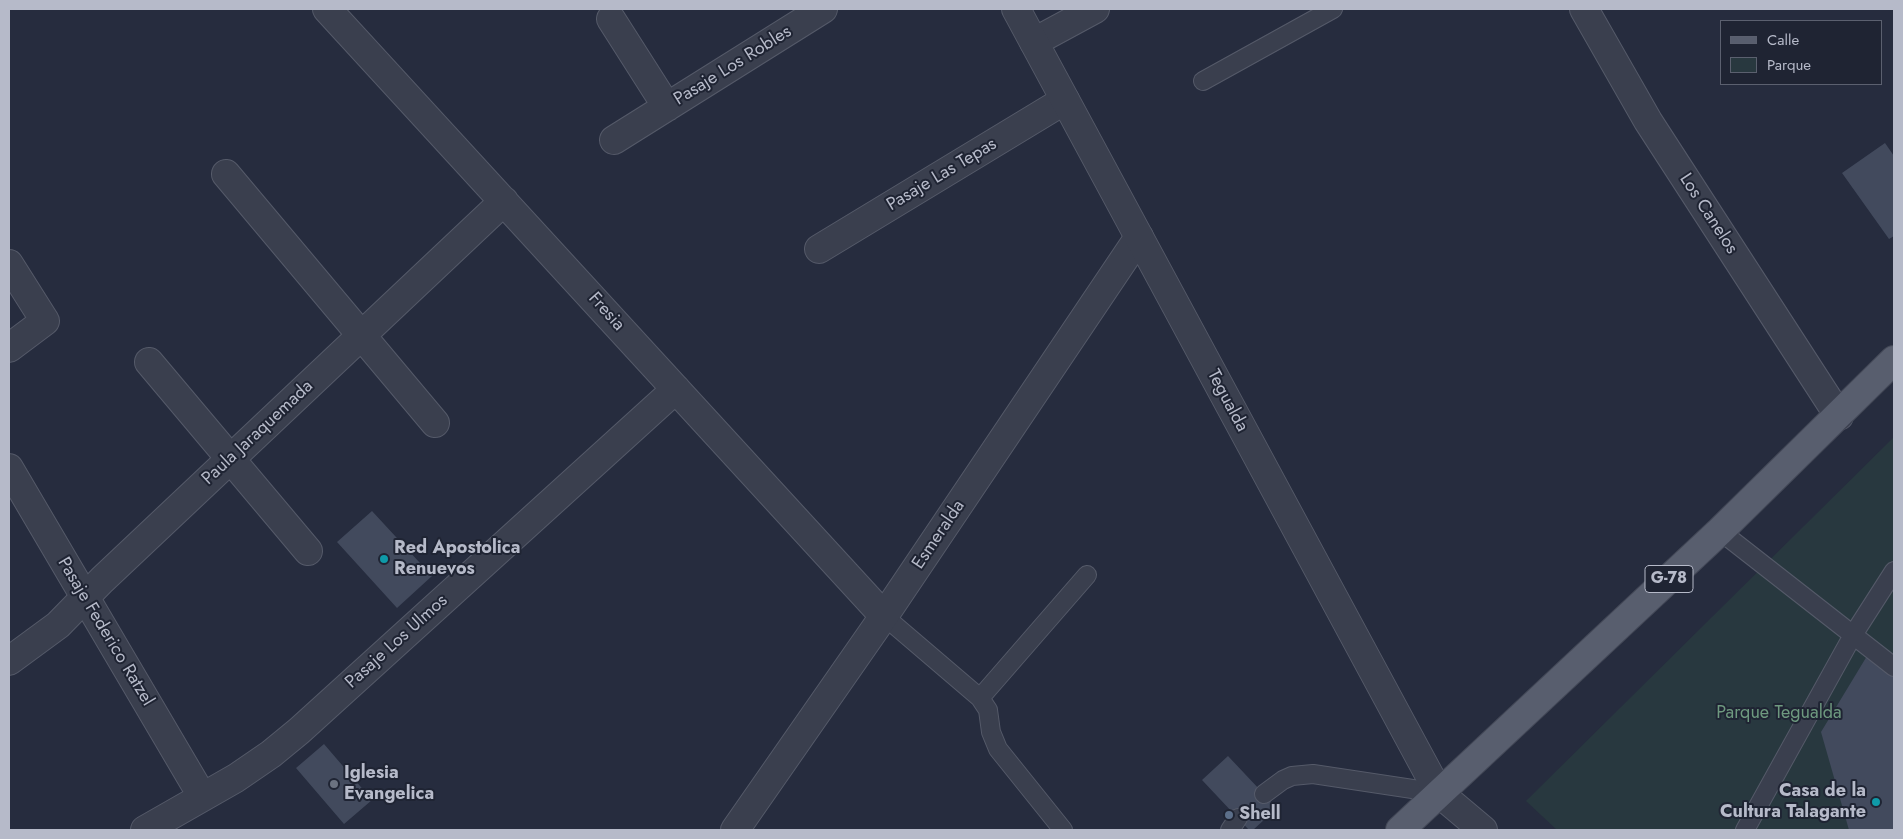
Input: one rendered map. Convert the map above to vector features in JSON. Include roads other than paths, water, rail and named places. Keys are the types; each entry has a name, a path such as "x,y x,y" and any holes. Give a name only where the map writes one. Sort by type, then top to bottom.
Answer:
{"main road":[{"name":"G-78","path":"1400,830 1720,531 1894,360"}],"street":[{"name":"Fresia","path":"328,9 884,616"},
{"name":"Pasaje Los Robles","path":"614,140 823,9"},
{"name":"Tegualda","path":"1016,9 1439,793"},
{"path":"1034,42 1095,9"},
{"name":"Los Canelos","path":"1584,9 1648,120 1838,416"},
{"name":"Pasaje Los Robles","path":"611,19 667,107"},
{"name":"Pasaje Las Tepas","path":"819,249 1065,100"},
{"path":"226,174 435,423"},
{"name":"Paula Jaraquemada","path":"9,661 58,625 102,580 504,201"},
{"name":"Esmeralda","path":"736,830 884,616 1139,238"},
{"path":"9,264 45,321 9,348"},
{"path":"149,362 308,551"},
{"name":"Pasaje Los Ulmos","path":"145,830 236,778 271,754 299,731 676,388"},
{"name":"Pasaje Federico Ratzel","path":"9,468 84,599 202,796"},
{"path":"1439,793 1484,830"}],"lane":[{"path":"1203,81 1333,9"},
{"path":"1720,531 1894,667"},
{"path":"1745,830 1853,635 1894,571"},
{"path":"980,698 1087,575"},
{"path":"884,616 980,698 988,710 991,732 998,749 1063,830"},
{"path":"1264,794 1283,780 1292,776 1313,774 1439,793"}],"place":[{"name":"Red Apostolica Renuevos","path":"384,559"},
{"name":"Iglesia Evangelica","path":"334,784"},
{"name":"Casa de la Cultura Talagante","path":"1876,802"},
{"name":"Shell","path":"1229,815"}],"park label":[{"name":"Parque Tegualda","path":"1779,714"}]}
